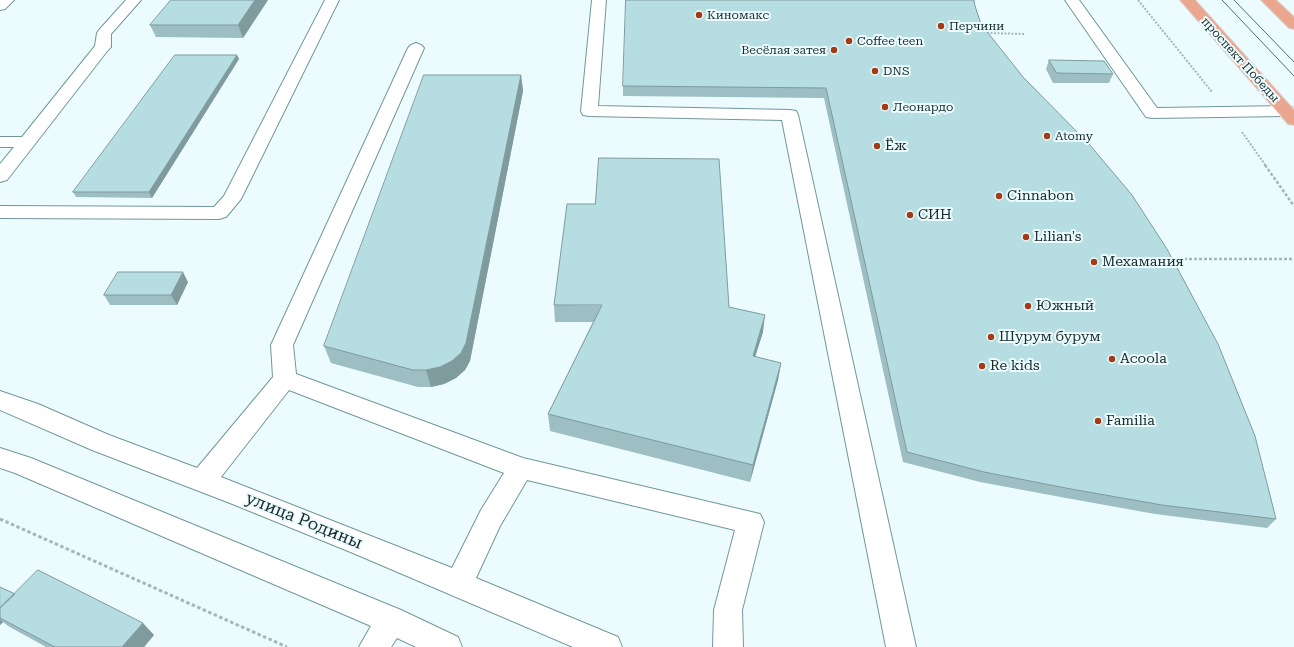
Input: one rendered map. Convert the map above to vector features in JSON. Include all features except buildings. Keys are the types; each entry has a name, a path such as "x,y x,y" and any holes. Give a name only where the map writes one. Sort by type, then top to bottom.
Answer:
{"main road":[{"name":"проспект Победы","path":"1186,0 1290,116"},
{"path":"1268,0 1294,25"}],"street":[{"path":"0,6 6,0"},
{"path":"0,176 103,47 104,33 134,0"},
{"path":"0,212 218,213 232,199 332,0"},
{"path":"599,0 588,111 790,115 902,647"},
{"path":"1072,0 1152,113 1290,116"},
{"path":"203,480 246,425 285,379 282,345 416,48"},
{"path":"0,142 26,142"},
{"path":"285,379 522,468 751,522 728,610 728,647"},
{"name":"улица Родины","path":"0,400 18,406 86,437 203,480 459,583 607,647"},
{"path":"7,466 391,620 447,647"},
{"path":"459,583 490,518 522,468"},
{"path":"374,647 391,620"}],"path":[{"path":"986,33 1024,34"},
{"path":"1161,259 1294,259"},
{"path":"0,520 287,647"}],"tram line":[{"path":"1222,0 1294,76"},
{"path":"1234,0 1294,62"}],"place":[{"name":"Киномакс","path":"699,15"},
{"name":"Перчини","path":"941,26"},
{"name":"Coffee teen","path":"849,41"},
{"name":"Весёлая затея","path":"834,50"},
{"name":"DNS","path":"875,71"},
{"name":"Леонардо","path":"885,107"},
{"name":"Atomy","path":"1047,136"},
{"name":"Ёж","path":"877,146"},
{"name":"Cinnabon","path":"999,196"},
{"name":"СИН","path":"910,215"},
{"name":"Lilian's","path":"1026,237"},
{"name":"Мехамания","path":"1094,262"},
{"name":"Южный","path":"1028,306"},
{"name":"Шурум бурум","path":"991,337"},
{"name":"Acoola","path":"1112,359"},
{"name":"Re kids","path":"982,366"},
{"name":"Familia","path":"1098,421"}]}
